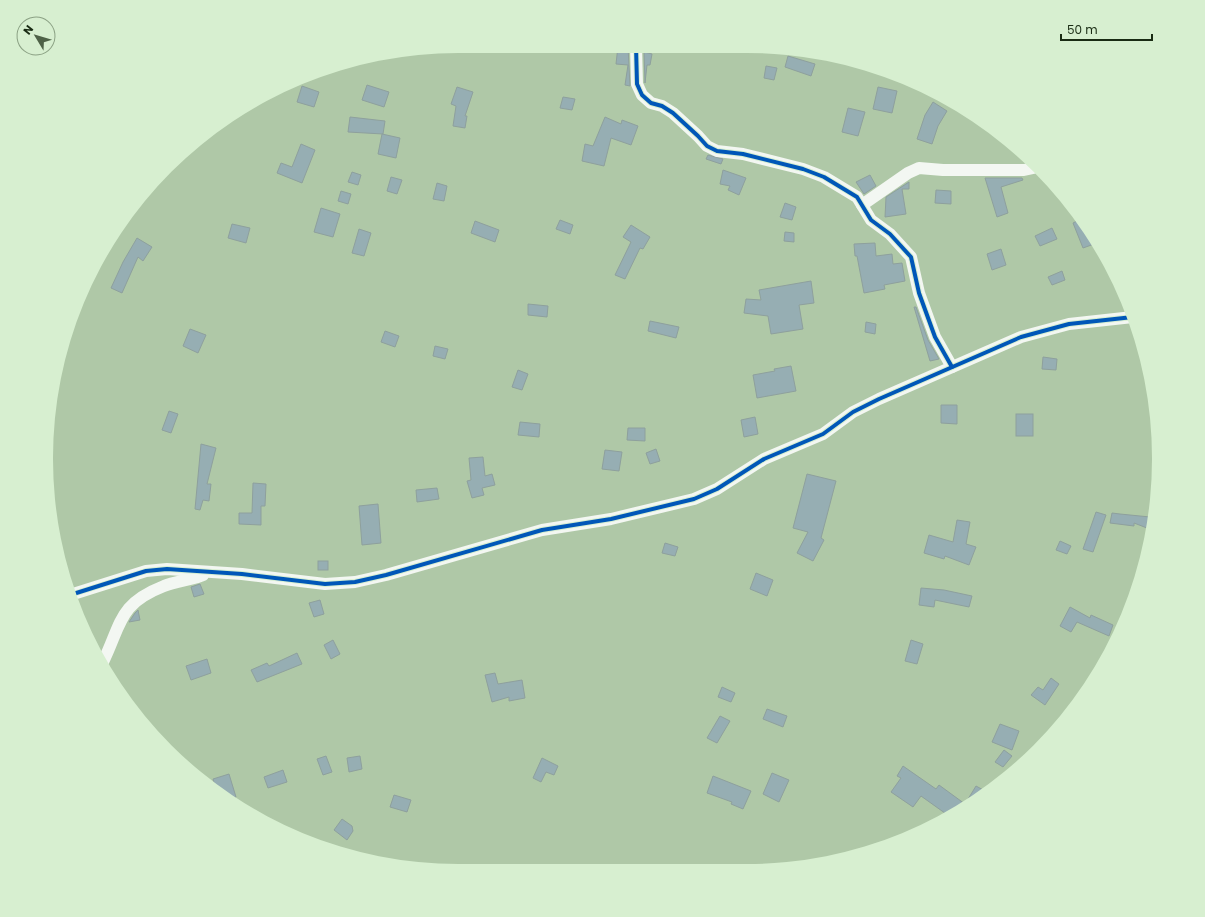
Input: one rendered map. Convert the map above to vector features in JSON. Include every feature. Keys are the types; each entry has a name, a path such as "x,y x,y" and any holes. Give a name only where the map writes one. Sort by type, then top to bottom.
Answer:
{"street":[{"path":"636,53 637,84 642,95 651,103 662,106 673,113 698,136 706,146 716,151 743,154 803,169 824,177 857,197 871,220 890,234 911,257 919,294 936,337 952,367"},
{"path":"862,205 908,173 919,168 943,170 1030,169"},
{"path":"76,593 146,571 167,569 208,571 325,584 354,582 386,575 542,530 611,520 694,499 717,489 764,459 823,434 853,412 879,399 1021,337 1068,324 1126,318"},
{"path":"105,657 118,624 127,609 144,595 187,578 200,577 208,571"}],"building":[{"path":"617,53 628,53 630,86 625,85 628,65 616,64"},
{"path":"644,53 648,53 652,54 650,65 647,65 645,83"},
{"path":"788,56 815,64 811,76 785,67"},
{"path":"766,66 777,68 774,80 764,78"},
{"path":"367,85 389,92 384,107 362,100"},
{"path":"302,86 319,92 314,107 297,102"},
{"path":"457,87 473,92 465,116 467,116 465,128 453,126 456,106 451,104"},
{"path":"878,87 897,91 892,113 873,109"},
{"path":"563,97 575,99 572,110 560,108"},
{"path":"933,102 947,111 938,126 932,144 917,139 925,115"},
{"path":"848,108 865,112 858,136 842,132"},
{"path":"350,117 385,121 383,134 348,132"},
{"path":"605,117 621,124 622,120 638,126 631,145 611,138 604,166 582,161 585,144 593,146"},
{"path":"382,134 400,138 396,158 378,154"},
{"path":"301,144 315,150 302,183 277,173 281,163 292,167"},
{"path":"708,155 723,159 721,164 706,159"},
{"path":"723,170 746,178 739,195 728,190 730,186 720,184"},
{"path":"352,172 361,175 358,185 348,182"},
{"path":"870,175 876,186 864,194 856,182"},
{"path":"391,177 402,180 397,194 387,191"},
{"path":"985,178 1022,178 1023,180 1001,187 1008,213 997,217"},
{"path":"909,182 909,189 902,189 906,214 885,217 886,197"},
{"path":"437,183 447,186 444,201 433,199"},
{"path":"936,190 951,191 951,204 935,203"},
{"path":"341,191 351,194 348,204 338,201"},
{"path":"785,203 796,207 792,220 780,217"},
{"path":"321,208 340,214 333,237 314,232"},
{"path":"560,220 573,225 570,234 556,229"},
{"path":"475,221 499,230 495,242 471,233"},
{"path":"1075,222 1091,245 1083,248 1073,223"},
{"path":"232,224 250,228 246,243 228,238"},
{"path":"631,225 650,237 643,249 640,248 625,279 615,275 631,242 623,237"},
{"path":"1052,228 1057,239 1040,246 1035,236"},
{"path":"359,229 371,233 364,256 352,253"},
{"path":"785,232 794,233 794,242 784,241"},
{"path":"137,238 152,247 143,261 138,257 122,293 111,288 123,262"},
{"path":"875,243 876,256 892,254 893,264 902,263 905,281 884,285 885,289 864,293 857,256 855,256 854,244"},
{"path":"1001,249 1006,265 992,270 987,254"},
{"path":"1062,271 1065,280 1052,285 1048,277"},
{"path":"811,281 814,303 799,305 803,329 771,334 768,316 744,313 746,299 761,300 759,290"},
{"path":"528,304 548,306 547,317 528,315"},
{"path":"914,307 916,307 928,340 939,359 930,361"},
{"path":"650,321 679,327 676,338 648,331"},
{"path":"866,322 876,324 875,334 865,332"},
{"path":"190,329 206,335 198,353 183,346"},
{"path":"385,331 399,336 395,347 381,342"},
{"path":"435,346 448,349 445,359 433,356"},
{"path":"1043,357 1057,359 1056,370 1042,369"},
{"path":"791,366 796,391 757,398 753,375"},
{"path":"518,370 528,374 522,390 512,387"},
{"path":"941,405 957,405 957,424 941,423"},
{"path":"169,411 178,414 171,433 162,430"},
{"path":"1016,414 1033,414 1033,436 1016,436"},
{"path":"755,417 758,434 744,437 741,420"},
{"path":"520,422 540,424 539,437 518,435"},
{"path":"628,428 645,428 645,441 627,440"},
{"path":"201,444 216,448 207,484 211,484 209,501 203,500 200,510 195,509"},
{"path":"656,449 660,461 650,464 646,453"},
{"path":"605,450 622,452 619,471 602,469"},
{"path":"483,457 485,476 492,474 495,485 482,488 484,495 472,498 467,481 471,480 469,458"},
{"path":"807,474 836,481 821,538 824,540 813,561 797,553 808,532 793,528"},
{"path":"253,483 266,484 265,506 261,506 261,525 239,524 239,513 252,513"},
{"path":"437,488 439,499 417,502 416,490"},
{"path":"378,504 381,543 362,545 359,506"},
{"path":"1096,512 1106,515 1093,552 1083,549"},
{"path":"1112,513 1148,517 1146,528 1134,523 1134,526 1110,523"},
{"path":"957,520 970,522 966,544 976,547 969,565 945,556 944,559 924,553 929,535 953,542"},
{"path":"1060,541 1071,546 1067,554 1056,550"},
{"path":"665,543 678,547 675,556 662,553"},
{"path":"318,561 328,561 328,570 318,570"},
{"path":"756,573 773,580 767,596 750,589"},
{"path":"200,584 204,594 194,597 191,587"},
{"path":"921,588 944,590 972,596 969,607 935,600 934,607 919,605"},
{"path":"320,600 324,614 314,617 309,603"},
{"path":"1070,607 1090,618 1091,615 1113,625 1109,636 1077,622 1071,632 1060,626"},
{"path":"138,610 140,620 129,622 135,613"},
{"path":"333,640 340,654 331,659 324,645"},
{"path":"911,640 923,644 917,664 905,661"},
{"path":"297,653 302,664 257,682 251,670 267,663 269,666"},
{"path":"207,659 211,673 191,680 186,666"},
{"path":"495,673 498,684 522,680 525,698 509,701 509,697 492,702 485,675"},
{"path":"1051,678 1059,684 1045,705 1031,695 1038,687 1043,690"},
{"path":"722,687 735,693 731,702 718,697"},
{"path":"767,709 787,716 783,727 763,719"},
{"path":"720,716 730,721 717,743 707,738"},
{"path":"1000,724 1019,731 1012,750 992,742"},
{"path":"1004,750 1012,756 1003,767 995,762"},
{"path":"326,756 332,772 323,775 317,759"},
{"path":"360,756 362,769 349,772 347,758"},
{"path":"542,758 558,766 554,775 546,772 541,782 533,778"},
{"path":"903,766 936,789 939,785 962,802 944,813 921,796 913,807 891,792 901,778 897,776"},
{"path":"283,770 287,782 268,788 264,777"},
{"path":"772,773 789,780 779,802 763,794"},
{"path":"229,774 236,797 214,781 213,779"},
{"path":"713,776 751,791 743,809 731,804 732,802 707,793"},
{"path":"976,786 981,789 969,798"},
{"path":"394,795 411,800 407,812 390,807"},
{"path":"342,819 352,826 353,831 347,840 334,830"}],"cycle path":[{"path":"636,53 637,84 642,95 651,103 662,106 673,113 707,146 717,151 743,154 803,169 824,177 857,197 871,220 890,234 911,257 919,293 935,337 952,367"},
{"path":"76,593 146,571 167,569 242,574 325,584 355,582 386,575 542,530 611,519 694,499 717,489 764,459 823,434 853,412 879,399 1021,337 1069,324 1126,318"}]}
